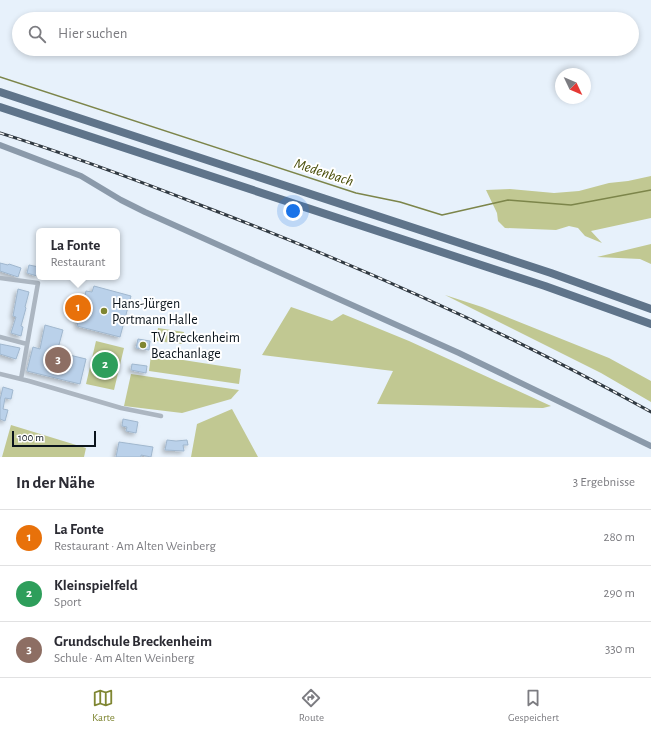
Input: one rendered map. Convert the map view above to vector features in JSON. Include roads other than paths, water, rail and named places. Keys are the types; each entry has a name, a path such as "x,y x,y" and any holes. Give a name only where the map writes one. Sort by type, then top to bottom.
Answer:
{"highway":[{"path":"0,92 551,273 651,309"},
{"path":"0,107 545,286 651,324"}],"main road":[{"path":"0,145 81,176 139,210 459,353 651,446"}],"street":[{"path":"0,278 38,283 21,379"},
{"path":"0,337 27,344"},
{"path":"0,374 96,401 161,416"}],"waterway":[{"name":"Medenbach","path":"0,77 356,193 400,202 442,215 508,200 571,205 651,190"}],"railway":[{"path":"0,133 78,159 156,188 265,230 378,277 489,328 651,412"}],"place":[{"name":"La Fonte","path":"78,308"},
{"name":"Hans-Jürgen Portmann Halle","path":"104,311"},
{"name":"TV Breckenheim Beachanlage","path":"143,345"},
{"name":"Grundschule Breckenheim","path":"58,360"},
{"name":"Kleinspielfeld","path":"105,365"}]}
